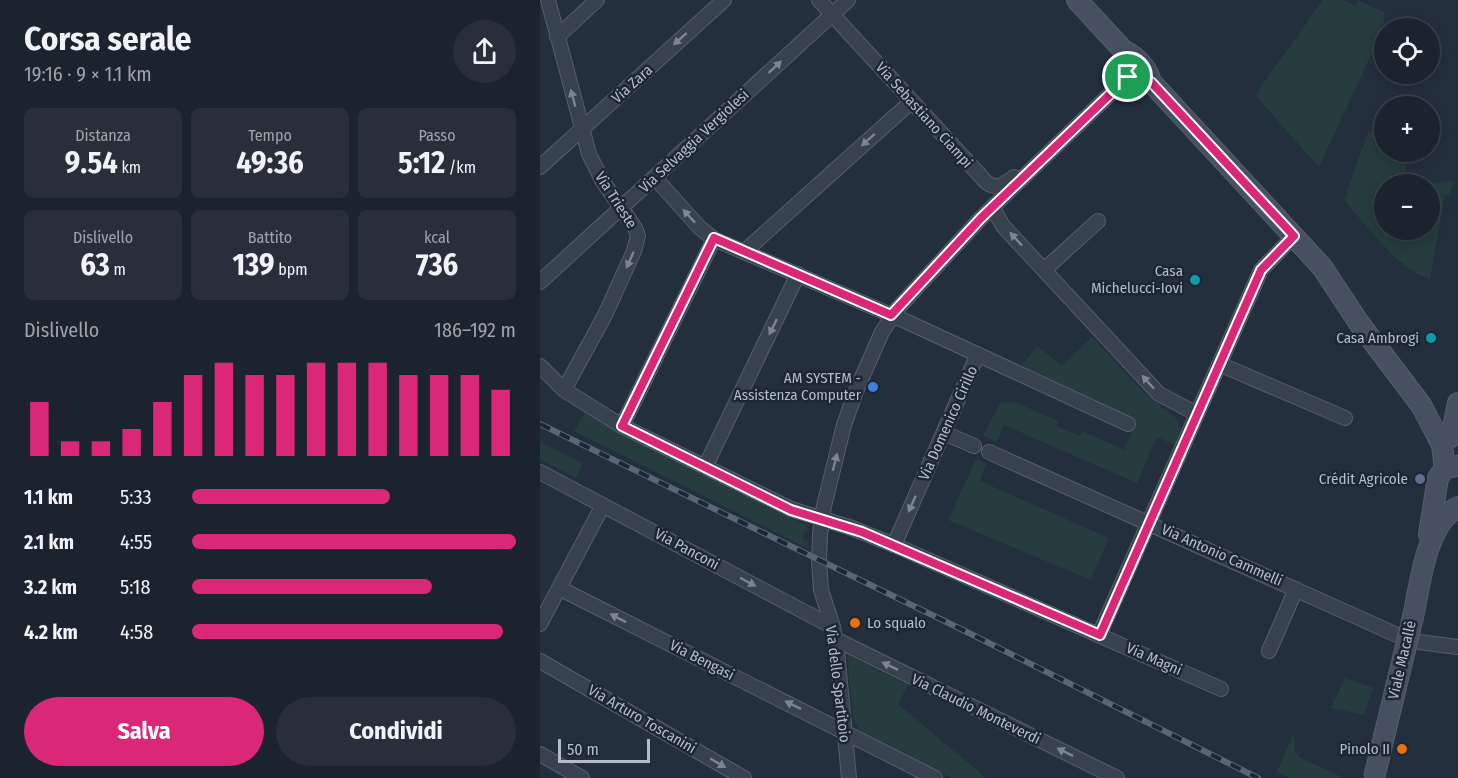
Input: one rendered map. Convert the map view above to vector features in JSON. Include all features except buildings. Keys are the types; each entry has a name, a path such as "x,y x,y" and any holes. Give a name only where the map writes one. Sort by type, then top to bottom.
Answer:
{"street":[{"name":"Via Trieste","path":"548,0 581,130 597,172 637,232 636,245 612,301 564,390"},
{"path":"557,37 597,0"},
{"name":"Via Zara","path":"540,167 724,0"},
{"name":"Via Sebastiano Ciampi","path":"819,0 989,185 998,187 1004,185 1025,167 1040,160"},
{"name":"Via Selvaggia Vergiolesi","path":"540,282 848,0"},
{"path":"1077,0 1123,50 1132,55 1145,68 1151,82 1322,267 1359,323 1421,405 1452,467"},
{"path":"1040,160 1128,77 1128,64 1123,50"},
{"path":"1128,77 1151,82"},
{"path":"745,251 912,101"},
{"name":"Via dello Spartitoio","path":"849,778 834,633 819,579 819,561 822,519 849,409 891,315 992,207 1040,160"},
{"name":"Via Domenico Cirillo","path":"655,178 700,228 714,238 978,354 894,545"},
{"path":"992,207 1003,226 1159,394 1197,414"},
{"path":"1044,270 1098,221"},
{"path":"1100,635 1261,270 1294,236"},
{"path":"622,426 714,238"},
{"path":"705,467 798,274"},
{"path":"978,354 1128,424"},
{"path":"1219,364 1345,418"},
{"name":"Via Magni","path":"540,366 564,390 622,426 791,510 852,528 894,545 1221,688"},
{"path":"1455,442 1458,403"},
{"path":"1421,405 1437,419 1455,442"},
{"path":"944,433 974,446"},
{"name":"Via Antonio Cammelli","path":"989,452 1149,522 1389,632 1419,642 1458,647"},
{"name":"Viale Macallè","path":"1431,543 1430,528 1438,478 1452,467"},
{"name":"Via Panconi","path":"540,472 801,610 834,633"},
{"path":"1438,489 1458,506"},
{"path":"540,624 603,505"},
{"name":"Viale Macallè","path":"1374,778 1431,543 1442,520 1458,506"},
{"name":"Via Bengasi","path":"559,588 935,778"},
{"path":"1269,651 1296,589"},
{"path":"801,610 824,600"},
{"name":"Via Claudio Monteverdi","path":"834,633 1117,778"},
{"name":"Via Arturo Toscanini","path":"540,661 744,778"},
{"path":"540,754 582,778"}],"green space":[{"path":"1323,0 1343,0 1355,6 1358,0 1385,13 1384,18 1374,18 1374,48 1319,167 1255,95"},
{"path":"1374,131 1374,162 1406,162 1405,174 1374,174 1374,234 1344,200 1368,132"},
{"path":"1441,181 1454,182 1451,186 1451,195 1445,195 1440,223 1440,183"},
{"path":"1379,240 1437,240 1430,279 1419,275 1395,257"},
{"path":"1092,337 1147,396 1175,417 1181,427 1175,445 1157,437 1137,483 1004,425 997,442 983,435 1001,402 1017,403 1058,421 1057,426 1080,436 1083,431 1124,450 1135,423 1087,402 1089,398 1066,387 1064,391 1020,368 1037,346 1062,366"},
{"path":"585,412 678,463 806,525 809,533 804,532 803,540 808,541 809,549 574,431"},
{"path":"540,442 583,463 576,478 540,459"},
{"path":"976,459 986,464 980,481 1109,538 1091,580 948,520"},
{"path":"847,655 908,685 898,704 986,778 951,778 862,732 853,718"},
{"path":"1345,678 1373,688 1364,715 1331,708"},
{"path":"1294,732 1295,751 1299,757 1344,778 1290,778 1277,772"}],"railway":[{"path":"540,424 967,632 1258,778"}],"place":[{"name":"Casa Michelucci-Iovi","path":"1195,280"},
{"name":"Casa Ambrogi","path":"1431,338"},
{"name":"AM SYSTEM - Assistenza Computer","path":"873,387"},
{"name":"Crédit Agricole","path":"1420,479"},
{"name":"Lo squalo","path":"855,623"},
{"name":"Pinolo II","path":"1402,749"}],"route":[{"path":"1128,77 1151,82 1294,236 1261,270 1100,635 862,532 791,510 622,426 714,238 891,315 981,218 1128,77"}]}
